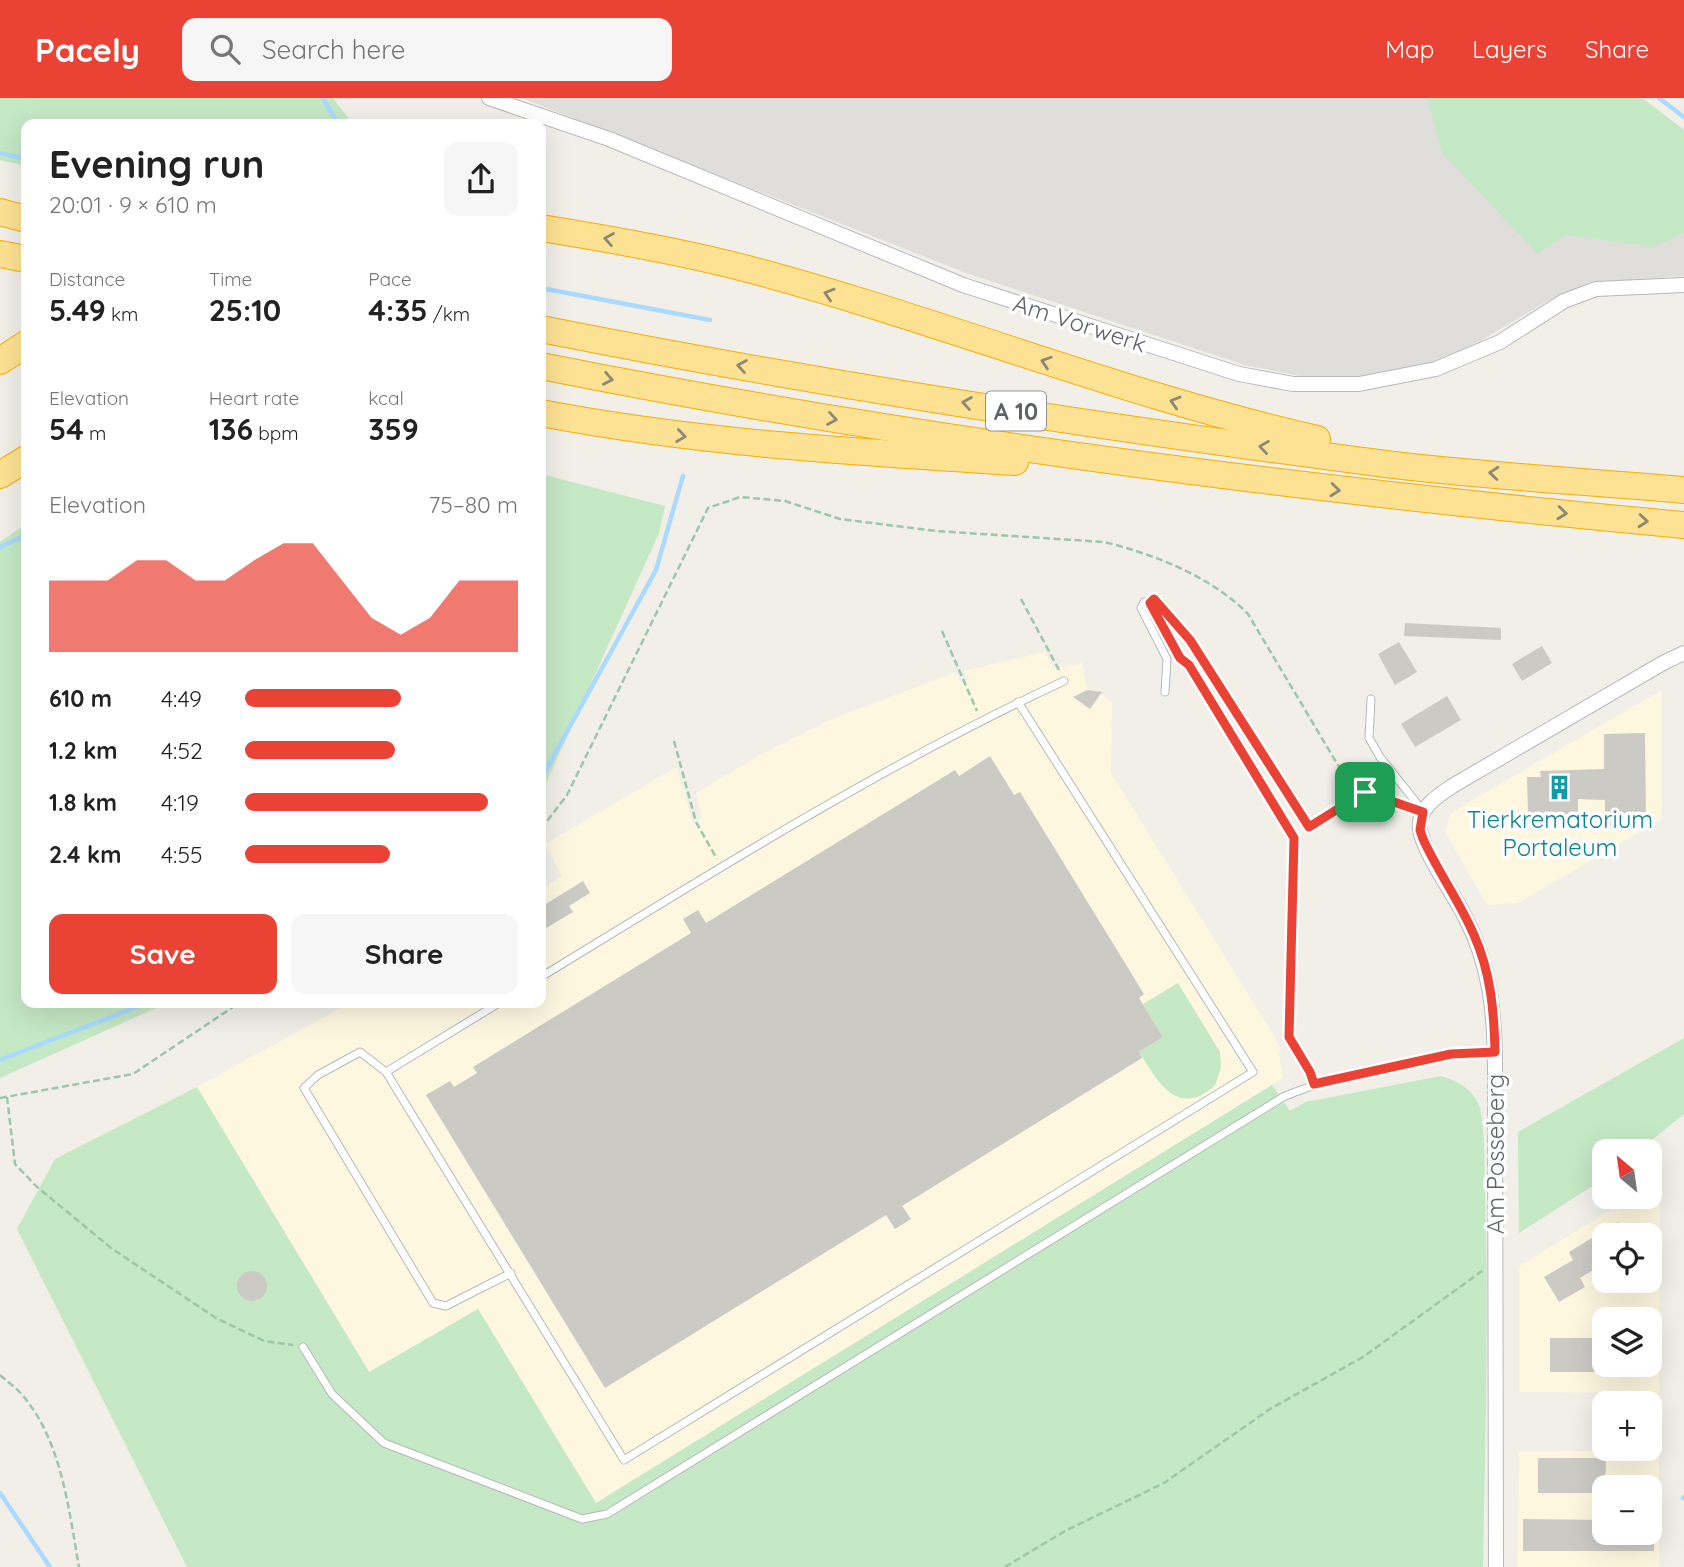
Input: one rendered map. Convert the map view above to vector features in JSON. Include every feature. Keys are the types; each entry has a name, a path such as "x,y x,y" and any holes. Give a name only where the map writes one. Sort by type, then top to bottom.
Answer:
{"highway":[{"path":"0,212 21,218"},
{"path":"546,229 639,244 748,269 1111,383 1267,427 1332,442 1380,463"},
{"path":"0,254 21,258"},
{"name":"A 10","path":"546,330 652,351 1063,419 1380,463 1684,490"},
{"name":"A 10","path":"546,367 673,392 905,431 1146,466 1310,487 1684,525"},
{"path":"546,414 606,426 715,441 1035,464 1146,466"},
{"path":"0,475 21,462"}],"street":[{"name":"Am Vorwerk","path":"489,98 609,139 963,285 1240,374 1293,384 1359,384 1436,369 1500,342 1564,301 1596,289 1684,285"},
{"path":"1423,812 1438,796 1454,785 1684,653"},
{"name":"Am Posseberg","path":"1423,812 1420,830 1423,839 1474,934 1485,963 1492,997 1495,1052 1496,1567"}],"lane":[{"path":"1165,692 1167,659 1141,608 1144,602 1150,603 1180,658 1189,665 1294,838 1289,1037"},
{"path":"546,974 721,867 981,720 1064,681"},
{"path":"1371,699 1369,738 1380,757 1423,812"},
{"path":"511,1273 446,1306 433,1303 304,1088 318,1075 360,1052 386,1072 511,1273 624,1460 1253,1072 1018,702"},
{"path":"386,1072 491,1008"},
{"path":"1280,1027 1310,1072 1314,1084"},
{"path":"303,1347 332,1394 384,1443 582,1520 607,1514 1283,1097 1314,1084 1451,1054 1495,1052"}],"path":[{"path":"546,823 567,796 708,508 740,497 785,501 840,519 936,531 1104,542 1181,569 1226,596 1248,614 1345,777 1365,792 1423,812"},
{"path":"1021,599 1064,681"},
{"path":"1150,603 1154,599 1190,640 1309,827 1365,792"},
{"path":"942,631 981,720"},
{"path":"674,741 696,822 721,867"},
{"path":"0,1098 133,1074 232,1008"},
{"path":"7,1097 15,1164 36,1186 111,1248 216,1318 264,1341 303,1347"},
{"path":"1005,1567 1065,1531 1164,1483 1270,1409 1363,1357 1478,1272 1496,1268"},
{"path":"0,1375 24,1396 41,1423 63,1484 79,1567"}],"shaded area":[{"path":"522,98 1642,98 1684,130 1684,276 1588,283 1544,303 1472,346 1432,363 1356,377 1300,376 1245,365 966,273"},
{"path":"1045,652 1053,669 1082,663 1087,689 1098,691 1112,702 1111,773 1273,1034 1281,1051 1279,1054 1283,1078 596,1503 478,1309 370,1372 197,1087 341,1008 546,1008 546,886 562,876 546,843 677,767 693,824 702,818 696,793 753,759 835,718 956,672 961,683 968,680 964,671"},
{"path":"1662,690 1662,819 1518,903 1487,905 1445,832 1452,812"},
{"path":"1612,1209 1660,1209 1660,1223 1592,1223 1592,1293 1659,1293 1659,1307 1592,1307 1592,1377 1659,1377 1659,1391 1519,1392 1519,1266"},
{"path":"1519,1451 1592,1452 1592,1461 1659,1461 1659,1475 1592,1475 1592,1545 1659,1545 1659,1567 1518,1567"}],"green space":[{"path":"0,98 333,98 349,119 21,119 21,165 0,160"},
{"path":"1427,98 1642,98 1684,130 1684,233 1653,247 1565,235 1538,254 1442,153"},
{"path":"546,475 665,506 659,533 546,783"},
{"path":"21,527 21,1008 156,1008 0,1078 0,542"},
{"path":"1178,983 1220,1052 1221,1068 1215,1085 1202,1095 1190,1099 1179,1097 1161,1084 1139,1052 1163,1037 1143,1004"},
{"path":"1684,1038 1684,1114 1653,1139 1592,1139 1592,1186 1519,1233 1518,1132"},
{"path":"1441,1076 1462,1085 1475,1097 1481,1111 1483,1133 1487,1334 1483,1567 187,1567 17,1229 55,1159 197,1087 369,1372 478,1309 596,1503 1272,1085 1290,1111 1306,1102"}],"building":[{"path":"1405,623 1501,628 1501,640 1404,636"},
{"path":"1399,642 1417,672 1395,685 1378,654"},
{"path":"1542,646 1552,663 1522,681 1512,664"},
{"path":"1087,690 1102,692 1090,709 1073,697"},
{"path":"1447,696 1461,720 1415,747 1401,724"},
{"path":"1645,733 1646,813 1621,813 1621,825 1605,826 1605,800 1578,799 1578,815 1528,816 1527,777 1541,777 1540,771 1604,769 1604,734"},
{"path":"990,756 1014,795 1020,792 1144,994 1139,998 1163,1037 1139,1052 1142,1058 902,1206 911,1219 895,1229 886,1215 605,1388 426,1095 450,1081 454,1087 477,1073 473,1067 691,933 683,919 698,910 706,923 955,770 959,776"},
{"path":"583,881 590,893 569,906 573,912 546,928 546,904"},
{"path":"1592,1238 1592,1271 1580,1278 1585,1287 1559,1302 1544,1277 1573,1260 1569,1252"},
{"path":"252,1271 263,1275 267,1286 263,1297 252,1301 241,1297 237,1286 241,1275"},
{"path":"1550,1338 1592,1338 1592,1372 1550,1372"},
{"path":"1538,1458 1592,1458 1592,1461 1606,1461 1606,1475 1592,1475 1592,1493 1538,1493"},
{"path":"1523,1519 1592,1520 1592,1545 1654,1545 1654,1551 1523,1551"}],"waterway":[{"path":"323,98 335,119"},
{"path":"1659,98 1684,117"},
{"path":"0,153 21,158"},
{"path":"546,289 710,320"},
{"path":"546,770 656,570 683,476"},
{"path":"0,547 21,537"},
{"path":"0,1060 134,1008"},
{"path":"0,1493 50,1567"}],"place":[{"name":"Tierkrematorium Portaleum","path":"1560,788"}],"route":[{"path":"1154,599 1190,640 1309,827 1365,792 1423,812 1420,820 1423,839 1464,914 1485,963 1492,997 1495,1052 1451,1054 1314,1084 1310,1072 1289,1037 1294,838 1189,665 1180,658 1150,603 1154,599"}]}
